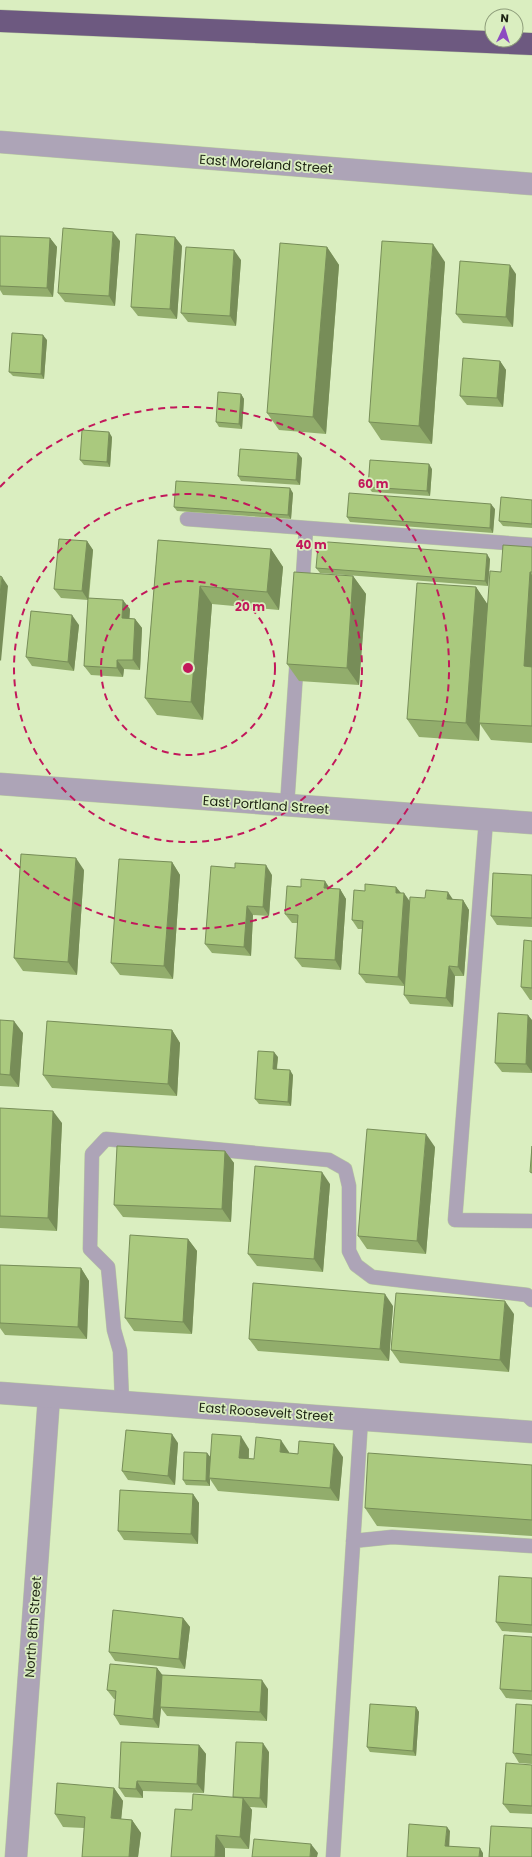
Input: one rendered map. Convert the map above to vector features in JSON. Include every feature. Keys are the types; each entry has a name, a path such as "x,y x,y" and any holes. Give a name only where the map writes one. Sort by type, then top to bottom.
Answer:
{"highway":[{"path":"0,22 532,44"},
{"path":"0,33 50,25"}],"street":[{"name":"East Moreland Street","path":"0,142 532,184"},
{"name":"East Portland Street","path":"0,784 532,823"},
{"name":"East Roosevelt Street","path":"0,1393 532,1432"},
{"name":"North 8th Street","path":"16,1857 49,1397"}],"lane":[{"path":"187,519 532,545"},
{"path":"301,608 306,528"},
{"path":"287,806 298,647"},
{"path":"486,820 455,1220 532,1221"},
{"path":"122,1402 120,1351 114,1330 108,1267 90,1249 92,1154 106,1139 329,1160 345,1169 350,1186 349,1252 356,1265 372,1277 526,1295 532,1300"},
{"path":"334,1857 361,1419"},
{"path":"353,1541 392,1537 532,1546"}],"building":[{"path":"63,228 113,232 109,296 58,293"},
{"path":"136,234 175,237 170,309 131,307"},
{"path":"0,236 50,238 47,288 0,286"},
{"path":"382,241 433,244 419,426 369,422"},
{"path":"280,243 327,247 313,417 267,413"},
{"path":"186,247 234,250 230,316 181,313"},
{"path":"460,261 510,265 506,317 456,314"},
{"path":"12,333 43,335 41,374 9,372"},
{"path":"463,358 500,361 497,398 460,396"},
{"path":"218,392 241,394 239,424 216,422"},
{"path":"82,430 109,432 107,462 80,460"},
{"path":"240,449 298,453 296,480 238,476"},
{"path":"370,460 429,464 427,491 368,487"},
{"path":"176,481 290,488 288,515 174,507"},
{"path":"349,493 491,504 490,528 347,517"},
{"path":"501,497 532,500 532,524 499,521"},
{"path":"59,539 87,541 82,591 54,589"},
{"path":"158,540 271,549 267,592 200,586 191,702 145,698"},
{"path":"328,542 487,554 485,581 316,568 318,546"},
{"path":"503,545 532,547 532,572 530,572 524,666 532,667 532,726 479,723 490,571 501,572"},
{"path":"294,572 353,576 347,668 287,664"},
{"path":"0,576 2,577 0,594"},
{"path":"417,583 476,587 466,723 407,719"},
{"path":"88,598 123,600 122,618 135,619 133,660 117,660 117,668 84,666"},
{"path":"31,611 72,615 68,662 26,657"},
{"path":"21,854 76,858 68,962 14,958"},
{"path":"119,859 172,862 164,966 111,963"},
{"path":"235,863 266,865 263,907 247,906 244,947 205,944 211,866 235,868"},
{"path":"493,873 532,875 532,918 491,916"},
{"path":"301,879 325,881 324,888 340,889 335,960 295,958 298,915 285,914 287,886 301,887"},
{"path":"365,884 396,887 396,893 404,893 398,977 359,974 363,921 352,920 354,890 365,891"},
{"path":"426,890 448,892 447,899 463,900 458,967 449,966 446,998 404,995 410,897 425,898"},
{"path":"524,940 532,941 532,988 521,987"},
{"path":"498,1013 528,1015 526,1064 495,1063"},
{"path":"0,1020 14,1021 10,1075 0,1074"},
{"path":"47,1021 172,1030 168,1084 43,1075"},
{"path":"258,1051 274,1052 273,1069 290,1070 288,1102 255,1099"},
{"path":"0,1108 53,1111 48,1218 0,1216"},
{"path":"367,1129 426,1134 417,1241 358,1236"},
{"path":"117,1146 225,1151 222,1209 114,1205"},
{"path":"532,1146 532,1173 530,1172"},
{"path":"255,1166 322,1172 314,1259 248,1254"},
{"path":"130,1235 188,1239 183,1322 125,1318"},
{"path":"0,1265 81,1268 78,1327 0,1323"},
{"path":"253,1283 385,1294 380,1349 249,1339"},
{"path":"396,1293 505,1301 500,1360 391,1350"},
{"path":"126,1430 172,1434 168,1476 122,1471"},
{"path":"212,1434 241,1436 239,1458 254,1459 256,1437 281,1440 280,1452 298,1454 299,1441 334,1444 330,1488 209,1478"},
{"path":"184,1452 207,1453 206,1481 183,1480"},
{"path":"368,1453 532,1465 532,1520 365,1508"},
{"path":"120,1490 193,1494 191,1534 118,1531"},
{"path":"499,1576 532,1578 532,1625 496,1622"},
{"path":"113,1610 183,1618 179,1659 109,1652"},
{"path":"504,1635 532,1637 532,1691 500,1689"},
{"path":"110,1664 157,1668 153,1719 114,1715 116,1691 107,1690"},
{"path":"162,1675 262,1680 260,1712 160,1707"},
{"path":"370,1704 416,1707 413,1751 367,1747"},
{"path":"516,1704 532,1705 532,1755 513,1753"},
{"path":"121,1742 199,1745 197,1784 137,1781 136,1789 119,1788"},
{"path":"236,1742 263,1743 260,1798 233,1797"},
{"path":"506,1763 532,1765 532,1806 503,1804"},
{"path":"57,1783 114,1788 111,1818 132,1820 129,1857 82,1857 85,1817 55,1814"},
{"path":"193,1794 243,1798 240,1837 216,1835 215,1857 171,1857 175,1809 192,1810"},
{"path":"409,1824 447,1827 445,1846 480,1848 479,1857 407,1857"},
{"path":"491,1826 532,1828 532,1857 489,1857"},
{"path":"254,1839 311,1844 310,1857 252,1857"}]}
